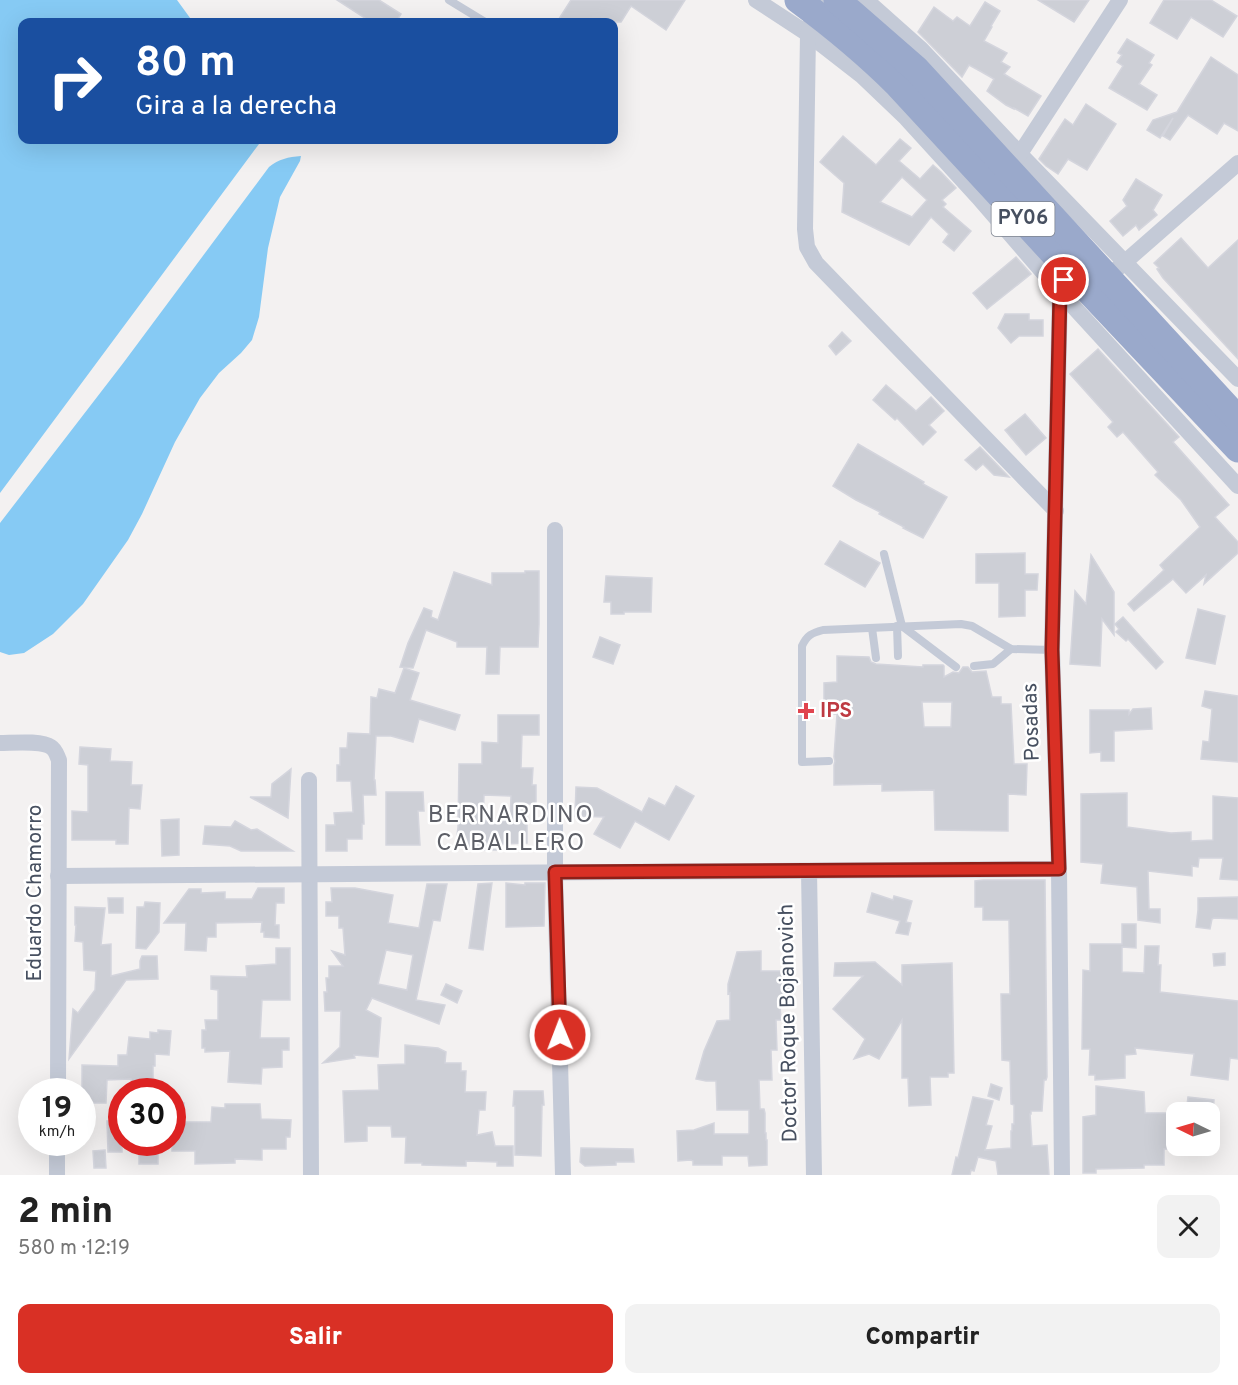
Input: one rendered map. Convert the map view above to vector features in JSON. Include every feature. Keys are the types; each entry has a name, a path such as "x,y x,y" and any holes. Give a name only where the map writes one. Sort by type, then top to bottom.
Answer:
{"highway":[{"name":"PY06","path":"816,9 1002,180 1117,270 1238,419"},
{"name":"PY06","path":"1002,180 1064,280 1106,308 1238,449"}],"street":[{"path":"756,0 816,9 805,229 807,247 811,255 824,272 1056,512"},
{"path":"866,0 921,49 1002,180 1120,0"},
{"path":"1238,163 1117,270 1238,380"},
{"path":"1064,280 1238,486"},
{"name":"Posadas","path":"1062,1175 1059,869 1052,650 1064,280"},
{"path":"555,530 555,872 563,1175"},
{"name":"Eduardo Chamorro","path":"0,743 46,745 52,747 58,760 58,1078"},
{"path":"309,780 311,1175"},
{"path":"58,876 1059,869"},
{"name":"Doctor Roque Bojanovich","path":"809,871 814,1175"},
{"path":"57,1156 57,1175"}],"lane":[{"path":"449,0 478,18"},
{"path":"884,554 899,626 898,656"},
{"path":"829,761 802,762 802,646 806,638 813,633 823,630 962,624 972,626 1011,649 1052,650"},
{"path":"899,626 956,667"},
{"path":"872,628 876,658"},
{"path":"974,666 993,664 1011,649"}],"water":[{"path":"0,0 177,0 190,18 18,18 18,144 259,144 0,493"},
{"path":"301,156 280,197 268,248 259,317 252,340 219,373 200,398 175,442 128,540 83,604 53,634 24,653 9,655 0,652 0,523 124,362 269,167 284,159"}],"building":[{"path":"337,0 379,0 401,14 398,18 365,18"},
{"path":"571,0 685,0 666,30 631,6 621,22 618,22 618,18 560,18"},
{"path":"1038,0 1089,0 1074,22"},
{"path":"1164,0 1211,0 1237,16 1223,37 1191,17 1177,39 1150,23"},
{"path":"985,2 1000,11 984,41 1007,53 1001,62 1010,67 1004,74 1041,96 1028,116 1006,105 987,91 994,79 969,65 962,77 918,32 934,7 953,21 957,17 970,26"},
{"path":"1127,39 1154,55 1149,63 1152,65 1139,84 1157,95 1147,110 1109,88 1123,66 1117,62 1122,55 1118,53"},
{"path":"1211,57 1238,75 1238,131 1224,123 1217,134 1188,115 1170,140 1163,136 1173,118 1160,138 1147,130 1153,120 1177,112"},
{"path":"1086,104 1116,124 1087,170 1068,159 1058,174 1039,159 1065,119 1073,125"},
{"path":"843,136 876,165 900,139 911,148 899,161 920,179 933,165 956,188 942,200 946,204 943,207 971,231 954,251 943,242 949,234 931,217 909,245 842,212 844,183 820,162","holes":["902,177 927,200 912,217 880,202"]},
{"path":"1136,179 1162,195 1153,210 1157,215 1139,230 1136,225 1123,236 1110,221 1127,206 1123,200"},
{"path":"1181,238 1208,268 1238,240 1238,359 1163,278 1154,263"},
{"path":"1016,257 1031,274 987,309 973,293"},
{"path":"1005,314 1029,314 1029,320 1043,320 1043,336 1019,336 1011,343 998,328"},
{"path":"842,332 851,341 836,355 829,346"},
{"path":"1098,349 1179,437 1173,442 1229,505 1215,517 1238,542 1238,553 1204,584 1206,575 1186,593 1173,579 1134,611 1128,604 1164,570 1160,565 1200,527 1181,500 1155,475 1158,472 1123,432 1117,437 1108,427 1113,422 1070,374"},
{"path":"886,385 916,411 931,397 944,411 929,425 936,432 923,445 897,418 895,420 873,400"},
{"path":"1025,414 1046,438 1026,455 1005,430"},
{"path":"858,444 947,497 923,538 833,486"},
{"path":"980,447 1009,477 994,475 983,464 976,470 965,460"},
{"path":"840,541 880,563 865,587 825,564"},
{"path":"1025,553 1025,574 1038,574 1037,590 1025,590 1025,616 999,617 999,583 976,583 976,554"},
{"path":"1091,555 1114,592 1114,635 1102,619 1100,666 1070,664 1075,591 1086,604"},
{"path":"525,571 539,571 538,647 500,647 499,674 486,674 487,647 457,647 457,642 426,630 413,668 400,667 424,608 432,611 431,617 438,620 454,572 492,585 492,573 525,573"},
{"path":"606,576 652,578 651,612 611,614 611,602 604,602"},
{"path":"1198,609 1225,616 1215,664 1186,658"},
{"path":"1123,617 1163,662 1156,669 1128,639 1126,641 1116,632 1119,629 1115,624"},
{"path":"600,637 620,645 613,664 593,657"},
{"path":"837,656 869,657 871,662 876,664 923,667 923,665 943,665 944,677 953,672 959,673 963,667 968,667 972,672 986,671 992,697 1001,697 1001,704 1011,704 1014,764 1027,764 1026,795 1008,794 1008,831 935,830 934,790 882,791 882,784 834,785 837,714 824,714 824,683 837,682","holes":["922,702 952,702 951,727 924,727"]},
{"path":"404,668 419,673 410,700 460,715 455,730 419,719 413,742 391,736 376,736 374,780 376,795 363,795 362,839 347,839 347,851 326,851 326,825 335,825 334,813 353,812 351,781 337,781 340,748 347,748 348,733 370,734 371,697 377,698 379,689 395,693"},
{"path":"1205,691 1238,696 1238,762 1201,759 1203,741 1209,742 1212,709 1202,706"},
{"path":"1151,708 1152,729 1114,731 1114,761 1101,761 1101,752 1090,753 1090,710 1129,710 1129,714 1133,709"},
{"path":"498,715 539,715 539,735 522,735 521,768 533,768 532,785 536,785 536,804 527,804 527,843 502,844 502,850 485,850 456,845 459,764 482,764 482,742 498,743","holes":["484,795 511,796 510,821 483,821"]},
{"path":"80,747 111,749 110,761 132,762 131,785 142,785 140,809 129,808 128,844 116,844 116,840 72,840 72,811 88,812 88,765 79,764"},
{"path":"291,769 288,818 250,797 271,797 272,784"},
{"path":"676,786 694,796 669,840 635,821 620,848 594,834 604,817 575,816 576,787 597,788 642,812 649,798 665,806"},
{"path":"386,792 423,792 424,811 418,811 420,845 386,845"},
{"path":"1127,793 1127,827 1171,833 1191,832 1191,841 1213,840 1213,796 1238,798 1238,880 1220,879 1223,858 1199,858 1198,867 1192,866 1192,876 1148,871 1149,909 1160,909 1160,923 1138,920 1137,887 1101,883 1103,864 1081,862 1081,794"},
{"path":"179,819 179,855 162,856 161,820"},
{"path":"235,821 251,830 257,829 293,851 241,851 230,846 203,844 205,826 231,827"},
{"path":"1045,880 1047,1077 1044,1080 1042,1111 1031,1111 1030,1114 1032,1146 1047,1145 1049,1175 998,1175 996,1161 978,1157 974,1171 971,1170 970,1175 952,1175 973,1097 993,1101 986,1125 992,1126 985,1150 1011,1148 1011,1131 1012,1124 1014,1124 1010,1061 1002,1060 1001,994 1010,994 1009,920 983,920 983,907 975,907 975,881"},
{"path":"492,883 483,950 469,948 478,884"},
{"path":"506,883 525,885 525,883 545,883 544,926 506,927"},
{"path":"427,884 447,884 440,921 433,920 416,1000 445,1005 439,1024 372,998 366,1010 381,1018 378,1057 354,1055 355,1058 323,1063 340,1047 341,1011 325,1011 326,978 329,978 329,966 343,966 332,951 345,955 343,928 339,928 339,916 326,916 326,902 332,902 331,888 355,888 393,895 388,923 419,928","holes":["386,950 413,955 407,990 378,984"]},
{"path":"258,888 284,888 284,903 276,903 275,925 279,925 279,938 264,937 264,932 261,932 262,922 216,923 216,937 207,937 206,951 185,950 186,923 164,923 189,889 201,889 201,893 225,892 225,899 252,899"},
{"path":"872,893 893,900 894,896 912,901 906,922 911,923 908,935 896,933 900,921 867,912"},
{"path":"1238,897 1238,919 1214,918 1210,929 1196,927 1198,898"},
{"path":"108,898 123,898 123,913 109,913"},
{"path":"145,902 160,903 159,932 146,949 136,948 137,907 144,907"},
{"path":"75,907 105,908 101,945 111,944 111,976 140,969 142,956 157,956 158,979 126,980 69,1059 73,1009 78,1013 95,990 96,971 84,970 83,942 75,941"},
{"path":"1122,924 1136,924 1136,948 1122,947 1122,972 1144,973 1145,946 1159,946 1160,992 1238,1001 1238,1059 1230,1058 1228,1080 1191,1075 1194,1054 1135,1048 1136,1054 1125,1055 1125,1078 1095,1080 1095,1075 1089,1075 1090,1049 1082,1049 1083,970 1090,971 1090,944 1122,944"},
{"path":"276,948 290,948 290,1000 262,1000 260,1038 289,1038 289,1050 282,1050 282,1067 262,1068 261,1084 228,1082 230,1051 205,1052 205,1048 202,1048 202,1030 206,1030 205,1020 218,1020 218,990 211,989 211,976 247,977 246,966 276,964"},
{"path":"761,951 761,971 789,971 790,1004 780,1004 781,1020 776,1020 777,1050 771,1050 772,1080 759,1080 760,1109 764,1109 765,1113 767,1165 749,1166 748,1156 722,1156 722,1165 693,1165 691,1160 678,1161 677,1131 694,1130 714,1123 714,1134 749,1133 749,1110 717,1110 716,1081 696,1079 704,1051 717,1021 730,1020 728,984 737,952"},
{"path":"1225,953 1225,965 1214,966 1213,954"},
{"path":"875,962 902,985 902,965 952,963 954,1073 948,1073 948,1077 930,1077 931,1105 909,1106 908,1078 902,1078 902,1020 879,1059 869,1054 854,1059 865,1039 833,1009 863,976 834,976 835,963"},
{"path":"446,984 462,991 457,1003 441,995"},
{"path":"158,1030 171,1031 169,1055 155,1054 153,1078 108,1078 106,1103 96,1103 96,1078 82,1078 82,1065 118,1066 118,1055 127,1055 129,1037 150,1039 150,1032 158,1033"},
{"path":"405,1045 438,1048 446,1052 445,1063 461,1063 461,1071 466,1071 465,1092 486,1092 485,1110 479,1110 477,1135 492,1132 495,1146 513,1146 513,1166 497,1166 497,1162 466,1161 466,1166 405,1163 406,1137 392,1137 391,1126 367,1126 367,1141 345,1142 343,1091 379,1090 378,1065 405,1064"},
{"path":"991,1084 1002,1088 999,1100 988,1096"},
{"path":"1096,1086 1144,1092 1145,1113 1166,1113 1164,1165 1144,1165 1144,1168 1096,1169 1096,1173 1083,1173 1083,1117 1096,1115"},
{"path":"514,1091 543,1091 541,1156 515,1155"},
{"path":"1188,1097 1214,1100 1214,1102 1187,1102"},
{"path":"225,1104 260,1104 261,1119 291,1120 290,1137 286,1137 286,1149 262,1149 262,1160 235,1159 235,1163 195,1164 195,1151 186,1151 186,1122 211,1122 212,1107 225,1108"},
{"path":"581,1148 633,1149 634,1162 585,1166 580,1162"},
{"path":"105,1150 106,1168 94,1168 93,1156 96,1156 96,1151"},
{"path":"139,1156 158,1156 158,1164 139,1164"}],"place":[{"name":"IPS","path":"806,711"}],"district":[{"name":"BERNARDINO CABALLERO","path":"511,830"}],"route":[{"path":"560,1035 555,872 1059,869 1052,650 1060,292 1064,280"}]}
